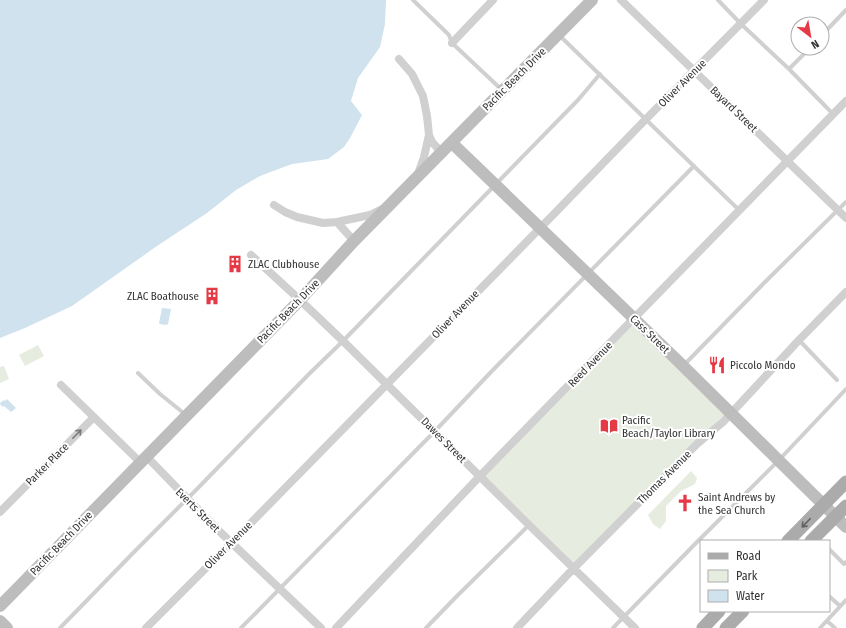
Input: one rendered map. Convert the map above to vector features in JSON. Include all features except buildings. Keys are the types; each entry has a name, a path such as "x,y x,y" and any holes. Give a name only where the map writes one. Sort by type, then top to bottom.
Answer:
{"main road":[{"path":"789,540 846,482"},
{"path":"816,539 846,506"},
{"path":"703,628 718,612"},
{"path":"726,628 742,612"}],"street":[{"path":"452,43 493,0"},
{"name":"Pacific Beach Drive","path":"0,606 300,300 354,241 592,0"},
{"name":"Bayard Street","path":"621,0 788,160 846,218"},
{"name":"Oliver Avenue","path":"146,628 764,0"},
{"path":"399,59 412,74 423,96 429,135 432,142 442,153"},
{"name":"Reed Avenue","path":"336,628 480,476 846,101"},
{"path":"414,181 420,170 429,135"},
{"name":"Cass Street","path":"452,143 683,366 846,527"},
{"path":"274,205 297,217 323,223 338,222 370,215 390,205"},
{"path":"338,222 354,241"},
{"name":"Dawes Street","path":"251,255 343,341 529,526 635,628"},
{"name":"Thomas Avenue","path":"517,628 573,569 697,444 723,422 846,292"},
{"name":"Everts Street","path":"61,385 94,417 187,499 321,628"},
{"name":"Parker Place","path":"0,512 94,417"},
{"path":"0,621 7,628"}],"lane":[{"path":"413,0 449,35 452,43 502,91"},
{"path":"718,0 833,114"},
{"path":"830,27 846,10"},
{"path":"559,34 739,211"},
{"path":"789,69 802,56"},
{"path":"60,628 578,100 600,74"},
{"path":"241,628 694,166"},
{"path":"683,366 764,282 846,202"},
{"path":"799,340 837,380"},
{"path":"138,373 186,416"},
{"path":"613,628 696,542 779,460 846,389"},
{"path":"426,628 529,526"},
{"path":"830,550 844,564 846,562"},
{"path":"830,597 840,606"},
{"path":"820,628 846,600"},
{"path":"826,620 835,628"}],"green space":[{"path":"634,324 726,413 574,566 483,478"},
{"path":"38,345 44,356 25,366 19,355"},
{"path":"4,366 9,379 0,383 0,367"},
{"path":"691,471 697,478 695,484 681,491 666,506 666,521 660,529 653,524 648,515"}],"water":[{"path":"0,0 386,0 385,24 380,47 358,78 351,101 362,115 344,147 328,159 292,164 260,176 236,190 207,213 72,306 0,338"},
{"path":"162,308 171,309 168,324 166,325 159,323"},
{"path":"7,399 16,408 11,412 0,404"}],"place":[{"name":"ZLAC Clubhouse","path":"235,264"},
{"name":"ZLAC Boathouse","path":"212,296"},
{"name":"Piccolo Mondo","path":"717,365"},
{"name":"Pacific Beach/Taylor Library","path":"609,426"},
{"name":"Saint Andrews by the Sea Church","path":"685,503"}]}
